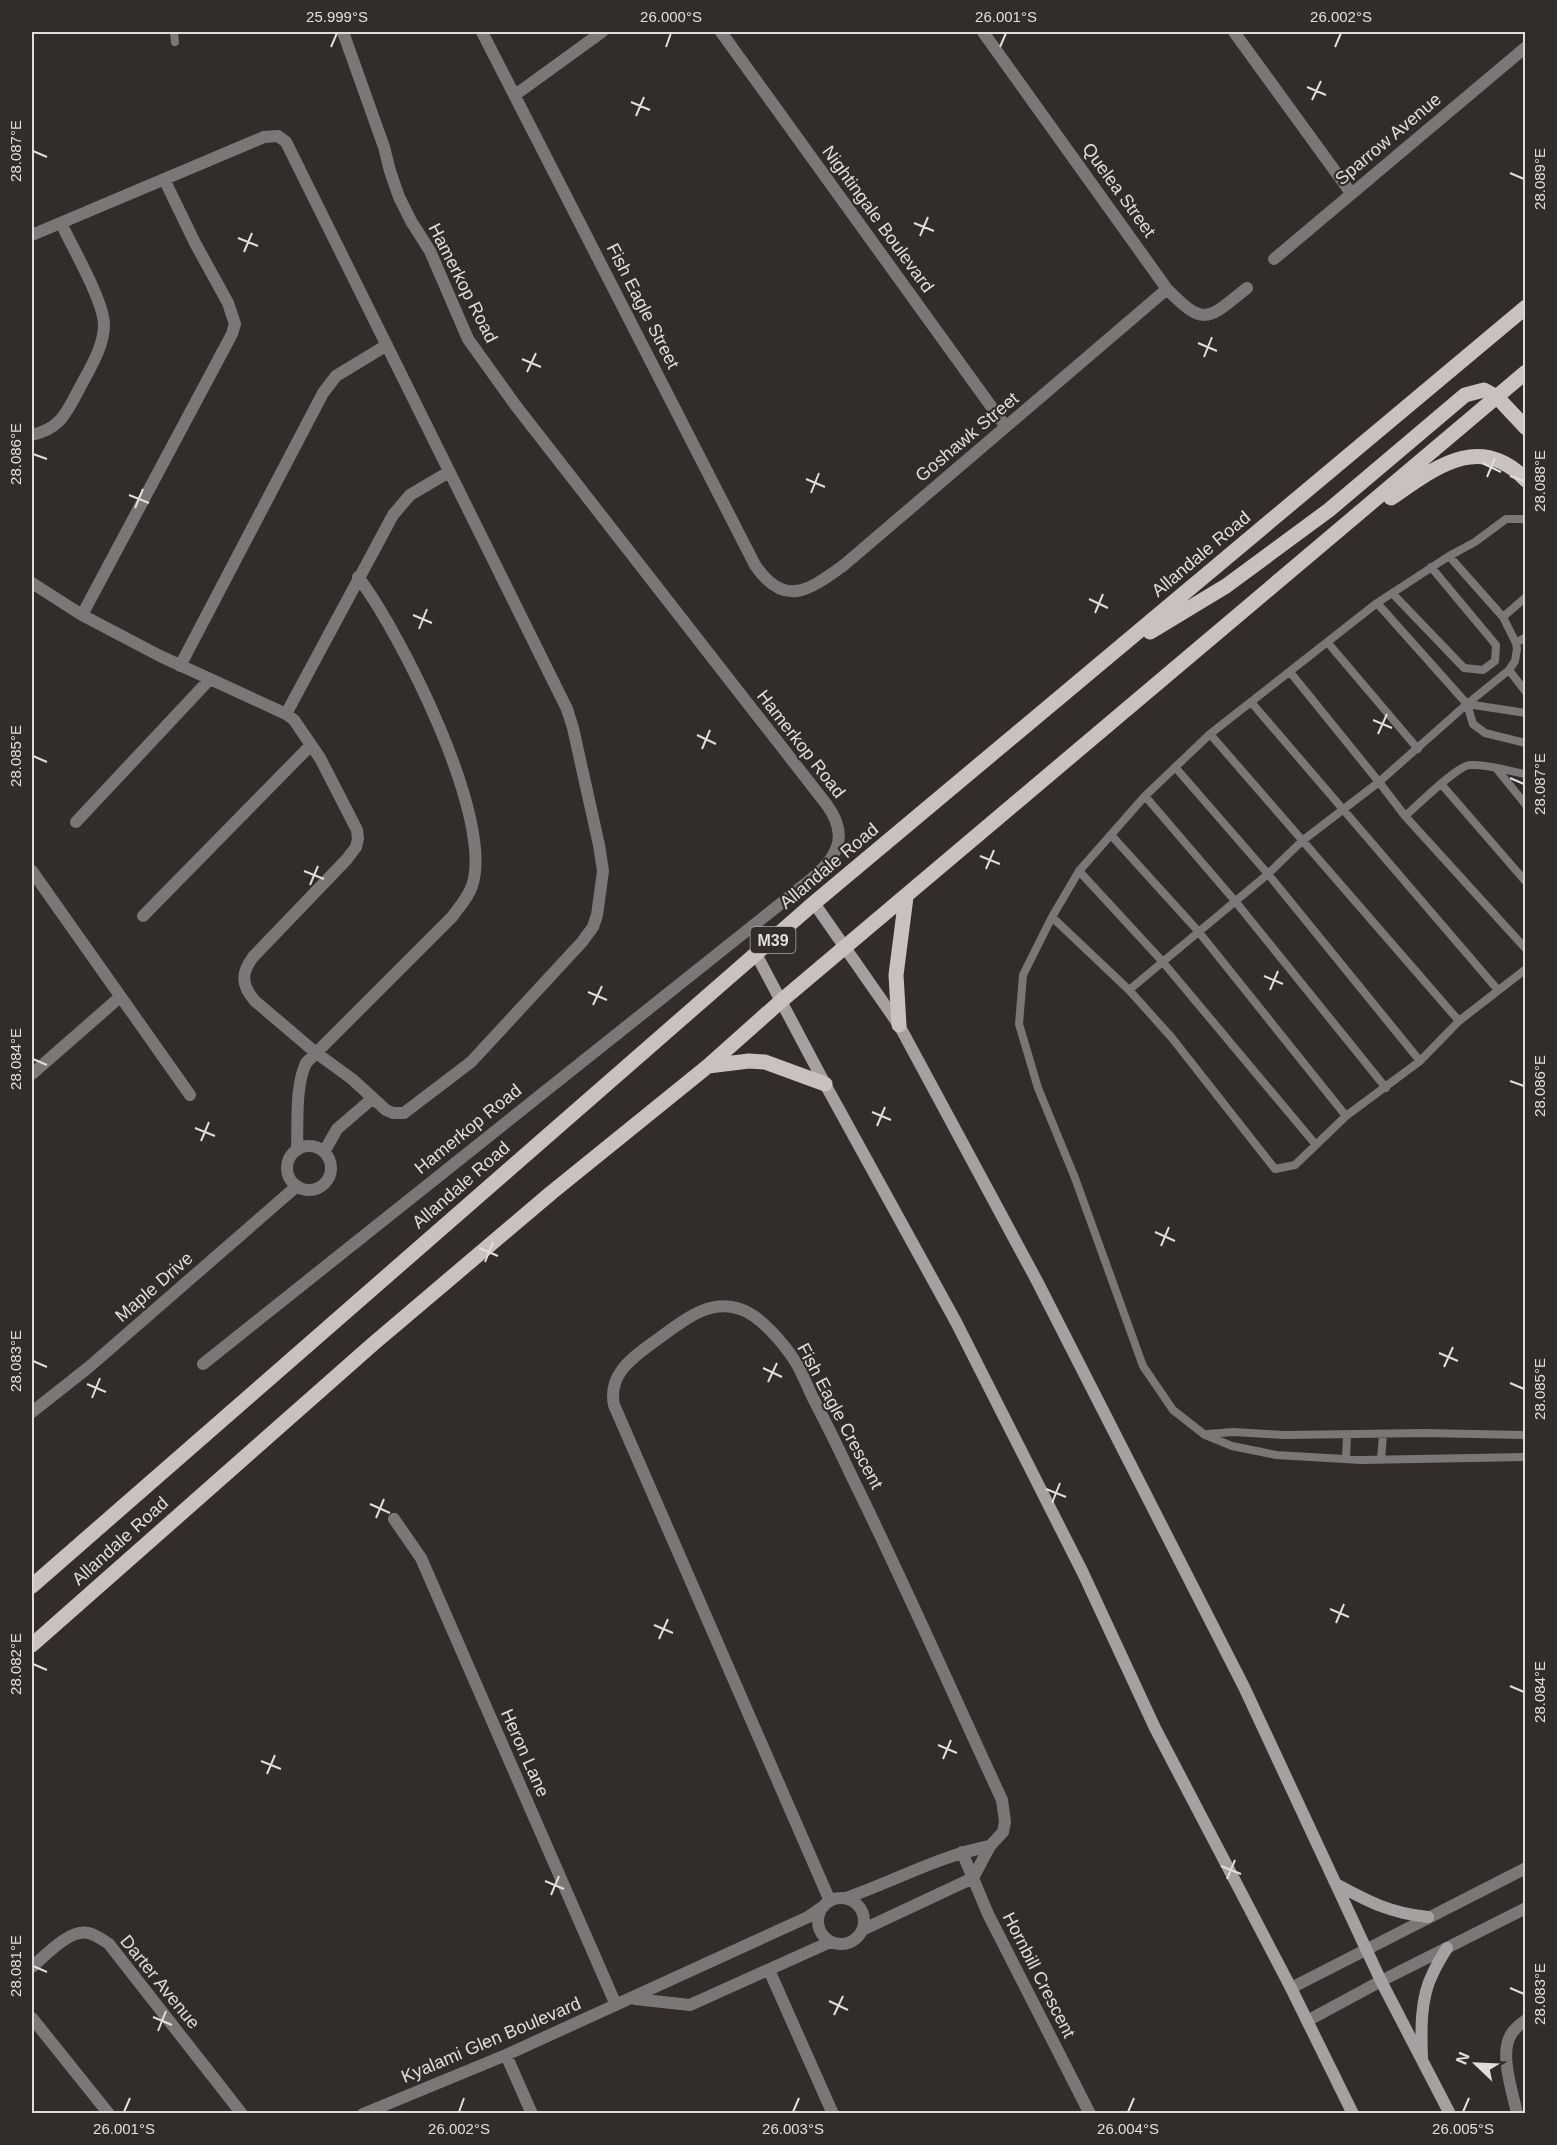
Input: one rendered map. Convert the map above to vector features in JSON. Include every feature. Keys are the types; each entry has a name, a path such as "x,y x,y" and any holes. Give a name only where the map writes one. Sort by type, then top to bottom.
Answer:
{"main road":[{"name":"Allandale Road","path":"32,1584 814,903 1526,307"},
{"name":"Allandale Road","path":"32,1645 373,1344 551,1193 708,1066 1526,372"},
{"path":"1107,658 1226,586 1329,510 1465,395 1484,390 1497,397 1526,428"},
{"path":"1322,546 1432,470 1456,458 1478,456 1493,459 1526,480"},
{"path":"899,1025 896,966 906,897"},
{"path":"708,1066 749,1061 765,1062 825,1084"}],"street":[{"name":"Hamerkop Road","path":"203,1364 809,881 830,859 839,841 840,831 837,819 516,406 468,339 430,251 399,197 384,147 343,32"},
{"name":"Fish Eagle Street","path":"482,32 755,565 770,583 780,590"},
{"path":"515,95 602,32"},
{"name":"Nightingale Boulevard","path":"721,32 1006,427"},
{"name":"Quelea Street","path":"983,32 1167,289 1184,307 1198,316 1217,312 1247,288"},
{"path":"1234,32 1351,193"},
{"name":"Sparrow Avenue","path":"1274,259 1526,46"},
{"path":"32,235 264,136 283,138 567,709 603,861 602,886 593,927 471,1062 404,1113 390,1112 255,1001 247,992 243,978 253,957 347,859 356,847 358,839 357,830 346,805 299,725 286,714 180,666 82,615 32,583"},
{"path":"82,615 232,334 235,324 228,303 195,243 164,179"},
{"path":"32,435 54,426 64,417 100,346 104,325 102,311 61,223"},
{"name":"Goshawk Street","path":"780,590 801,591 820,582 844,565 1167,289"},
{"path":"180,666 323,393 336,376 387,345"},
{"path":"286,714 358,577 398,507 410,495 448,472"},
{"path":"297,1150 302,1074 306,1063 452,917 465,900 472,885 476,865 474,838 466,799 453,761 399,642 376,601 358,577"},
{"path":"76,822 210,679"},
{"path":"143,916 312,745"},
{"path":"32,871 190,1095"},
{"path":"814,903 899,1025 1048,1302 1244,1688 1381,1981 1449,2114"},
{"path":"756,954 956,1322 1083,1572 1155,1728 1291,1988 1353,2114"},
{"path":"32,1074 120,998"},
{"path":"324,1152 338,1129 373,1098"},
{"path":"311,1146 324,1152 331,1164 329,1178 325,1183 313,1190 306,1190 297,1186 289,1177 291,1155 297,1150 311,1146"},
{"name":"Maple Drive","path":"32,1412 89,1367 297,1186"},
{"name":"Fish Eagle Crescent","path":"827,1903 614,1405 614,1385 619,1373 633,1356 696,1312 708,1308 722,1306 740,1309 756,1319 775,1336 795,1361 874,1520 1002,1800 1005,1827 990,1846 973,1878"},
{"name":"Heron Lane","path":"394,1519 421,1558 616,2005"},
{"path":"973,1878 862,1930 852,1942 845,1944 830,1942 824,1937 818,1921 827,1903 846,1898 962,1852 990,1846"},
{"name":"Hornbill Crescent","path":"962,1852 988,1914 1090,2114"},
{"path":"1291,1988 1526,1868"},
{"path":"1336,1884 1370,1902 1402,1914 1428,1917"},
{"path":"846,1898 854,1902 863,1914 862,1930"},
{"name":"Kyalami Glen Boulevard","path":"363,2114 633,1999 808,1917 827,1903"},
{"path":"1307,2021 1526,1908"},
{"name":"Darter Avenue","path":"32,1967 69,1936 77,1933 88,1933 109,1944 242,2114"},
{"name":"Kyalami Glen Boulevard","path":"633,1999 690,2005 830,1942"},
{"path":"1422,2061 1421,2027 1424,2001 1431,1974 1447,1948"},
{"path":"769,1971 833,2114"},
{"path":"32,2018 109,2114"},
{"path":"1517,2114 1505,2057 1506,2045 1512,2034 1526,2020"},
{"path":"506,2055 532,2114"}],"lane":[{"path":"174,32 175,42"},
{"path":"1526,521 1506,519 1475,542 1431,567 1377,603 1210,734 1145,796 1079,871 1052,916 1023,975 1019,1024 1038,1088 1075,1178 1143,1366 1173,1410 1205,1435 1232,1446 1276,1455 1382,1460 1526,1457"},
{"path":"1130,990 1268,874 1302,841 1379,783 1467,704 1509,670 1515,661 1517,650 1516,643 1503,617 1449,556"},
{"path":"1393,594 1464,668 1483,670 1495,661 1496,645 1431,567"},
{"path":"1503,617 1526,597"},
{"path":"1377,603 1467,704 1473,724 1485,733 1526,743"},
{"path":"1516,643 1526,637"},
{"path":"1328,643 1418,749"},
{"path":"1509,670 1526,692"},
{"path":"1290,672 1406,816 1526,949"},
{"path":"1251,702 1498,990"},
{"path":"1467,704 1526,713"},
{"path":"1210,734 1459,1021"},
{"path":"1406,816 1442,785 1453,772 1468,765 1526,774"},
{"path":"1175,767 1268,874 1420,1061"},
{"path":"1496,768 1526,805"},
{"path":"1442,785 1526,882"},
{"path":"1145,796 1235,901 1386,1088"},
{"path":"1111,835 1198,932 1347,1116"},
{"path":"1079,871 1162,962 1316,1145"},
{"path":"1052,916 1130,990 1172,1038 1275,1169 1295,1165 1347,1116 1420,1061 1459,1021 1526,969"},
{"path":"1205,1435 1233,1432 1285,1435 1526,1435"},
{"path":"1382,1460 1383,1434"},
{"path":"1346,1459 1347,1435"}]}
